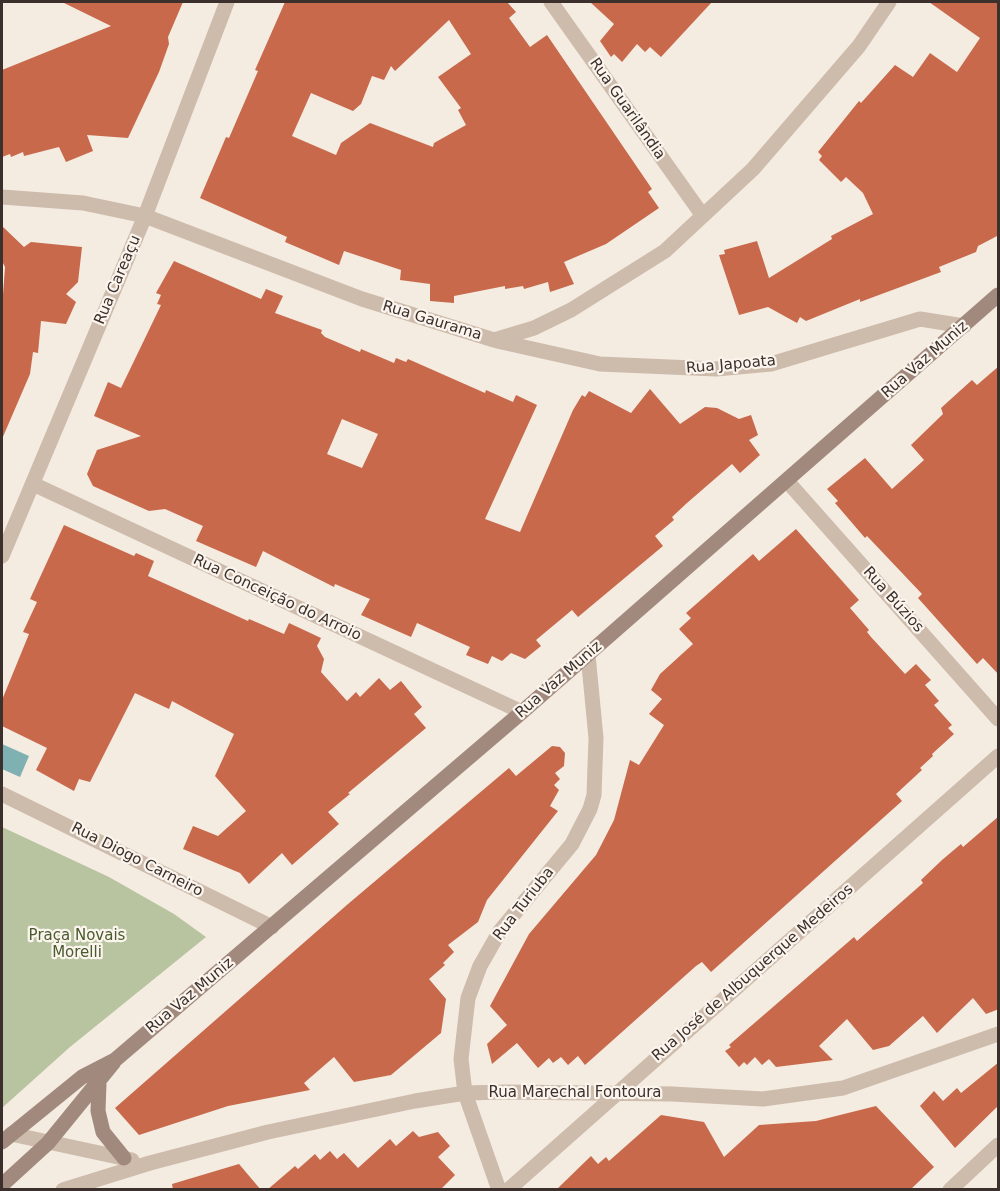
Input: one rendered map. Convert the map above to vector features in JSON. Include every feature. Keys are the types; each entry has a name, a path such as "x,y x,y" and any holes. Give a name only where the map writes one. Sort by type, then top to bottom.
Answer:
{"street":[{"name":"Rua Careaçu","path":"2,556 145,216 227,2"},
{"name":"Rua Guarilândia","path":"551,2 703,216"},
{"name":"Rua Gaurama","path":"2,197 83,203 145,216 362,299 494,340 534,328 612,286 664,251 761,161 859,46 889,2"},
{"name":"Rua Vaz Muniz","path":"6,1138 82,1077 115,1060 272,927 588,655 999,295"},
{"name":"Rua Japoata","path":"494,340 600,364 716,369 771,364 920,319 964,326"},
{"name":"Rua Búzios","path":"787,481 999,719"},
{"name":"Rua Conceição do Arroio","path":"33,484 522,712"},
{"name":"Rua Turiuba","path":"499,1190 465,1093 461,1059 468,998 480,966 500,932 572,844 585,821 594,795 596,738 588,655"},
{"name":"Rua José de Albuquerque Medeiros","path":"508,1190 999,756"},
{"name":"Rua Diogo Carneiro","path":"2,794 272,927"},
{"name":"Rua Marechal Fontoura","path":"63,1190 150,1163 350,1114 465,1093 617,1094 763,1099 843,1088 999,1034"},
{"name":"Rua Vaz Muniz","path":"2,1185 48,1143 99,1083 115,1060"},
{"path":"99,1083 98,1110 103,1132 124,1158"},
{"name":"Rua Vaz Muniz","path":"6,1138 48,1143"},
{"name":"Rua Marechal Fontoura","path":"48,1143 150,1163"},
{"path":"950,1190 999,1144"}],"green space":[{"name":"Praça Novais Morelli","path":"2,827 109,877 174,914 206,937 70,1047 2,1108"}],"water":[{"path":"2,744 29,756 20,777 2,769"}],"building":[{"path":"62,2 183,2 168,37 169,44 159,72 128,138 87,135 93,151 66,162 59,147 24,156 23,152 11,157 10,154 2,157 2,70 111,26"},
{"path":"285,2 507,2 516,12 509,18 530,47 547,35 652,189 648,192 659,208 606,244 564,262 574,284 550,292 548,282 524,289 523,286 505,289 505,286 454,296 454,303 430,301 430,284 400,280 401,270 344,251 339,265 285,242 287,237 200,198 258,71 255,70","holes":["449,20 471,54 438,77 461,108 458,110 466,125 434,143 433,147 370,123 341,143 336,155 292,136 311,93 353,111 361,104 372,76 384,80 391,66 395,71"]},
{"path":"590,2 712,2 661,57 650,47 645,52 637,44 622,62 614,54 611,57 600,41 614,24"},
{"path":"929,2 999,2 999,235 978,246 976,252 939,267 941,272 860,302 860,299 806,321 800,317 797,323 768,307 739,315 719,255 725,254 724,250 757,241 769,278 832,239 831,236 873,214 863,193 846,177 841,182 819,160 822,156 818,152 859,101 861,103 895,65 913,77 930,53 957,72 980,38"},
{"path":"2,226 24,247 31,242 82,247 78,282 66,294 76,302 66,324 41,321 38,353 33,352 30,374 2,439 2,309 5,267 2,261"},
{"path":"174,261 261,299 266,289 283,296 275,313 322,330 321,333 325,337 360,352 361,349 394,363 396,358 406,362 408,359 485,393 486,390 513,402 516,395 537,405 485,519 520,532 573,410 582,395 585,397 589,391 631,413 650,389 680,424 705,407 717,408 739,419 751,415 758,435 749,440 760,455 740,473 732,464 687,503 672,517 674,520 655,536 663,546 578,617 572,610 536,640 541,646 525,659 511,653 502,661 492,656 488,664 466,655 470,647 417,623 411,637 361,615 370,599 335,584 334,587 263,551 256,567 196,541 203,526 165,509 149,511 93,486 87,474 97,450 141,436 94,416 108,382 121,388 161,305 157,304 161,295 156,293","holes":["342,419 378,434 362,468 327,454"]},
{"path":"999,366 999,675 983,658 977,664 918,598 922,594 867,536 865,538 835,503 838,501 827,489 865,458 892,489 924,460 911,445 943,414 941,408 972,380 977,385"},
{"path":"64,525 134,556 136,553 154,561 148,576 248,621 249,619 284,634 289,623 321,638 317,646 324,659 321,672 347,701 356,692 360,697 379,678 390,690 401,681 422,707 414,714 426,728 328,812 339,824 292,865 282,853 249,884 240,873 183,849 193,826 218,836 246,811 215,776 234,734 172,701 169,709 135,693 90,782 79,779 74,791 36,770 47,748 2,726 2,700 29,634 23,632 37,602 30,599"},
{"path":"796,529 859,600 850,608 869,630 867,632 871,637 905,674 916,664 931,680 925,685 939,701 934,705 952,725 948,728 954,734 932,754 933,756 920,768 922,770 896,794 902,801 711,972 702,962 696,966 585,1065 578,1056 568,1065 561,1057 553,1063 549,1058 538,1068 517,1043 492,1064 487,1044 507,1025 490,1006 529,934 596,855 614,820 630,760 639,765 664,725 649,714 662,699 651,690 660,674 693,644 679,629 691,618 686,613 753,554 759,561"},
{"path":"552,746 560,747 565,753 564,766 555,773 560,779 554,785 559,790 550,806 558,811 487,900 478,922 448,945 454,952 443,963 445,965 429,979 446,999 441,1033 391,1075 354,1082 334,1057 304,1083 310,1090 228,1106 139,1135 115,1108 348,904 509,768 516,776"},
{"path":"999,816 999,1009 986,1014 973,998 937,1033 923,1016 889,1046 873,1050 847,1019 819,1046 833,1060 776,1067 769,1059 762,1065 755,1057 747,1065 744,1062 739,1067 725,1051 731,1047 729,1045 854,937 857,941 923,883 921,880 942,860 961,844 963,847"},
{"path":"999,1062 999,1105 955,1148 920,1106 934,1091 943,1101 957,1088 961,1093"},
{"path":"876,1106 934,1167 910,1190 556,1190 591,1156 598,1164 606,1157 609,1161 661,1115 704,1122 724,1157 759,1125 816,1121"},
{"path":"413,1131 419,1137 438,1132 450,1146 438,1157 455,1175 440,1190 267,1190 295,1166 298,1169 315,1154 320,1160 330,1151 337,1159 344,1153 358,1168 390,1139 396,1146"},
{"path":"239,1164 261,1190 173,1190 172,1184"}]}
